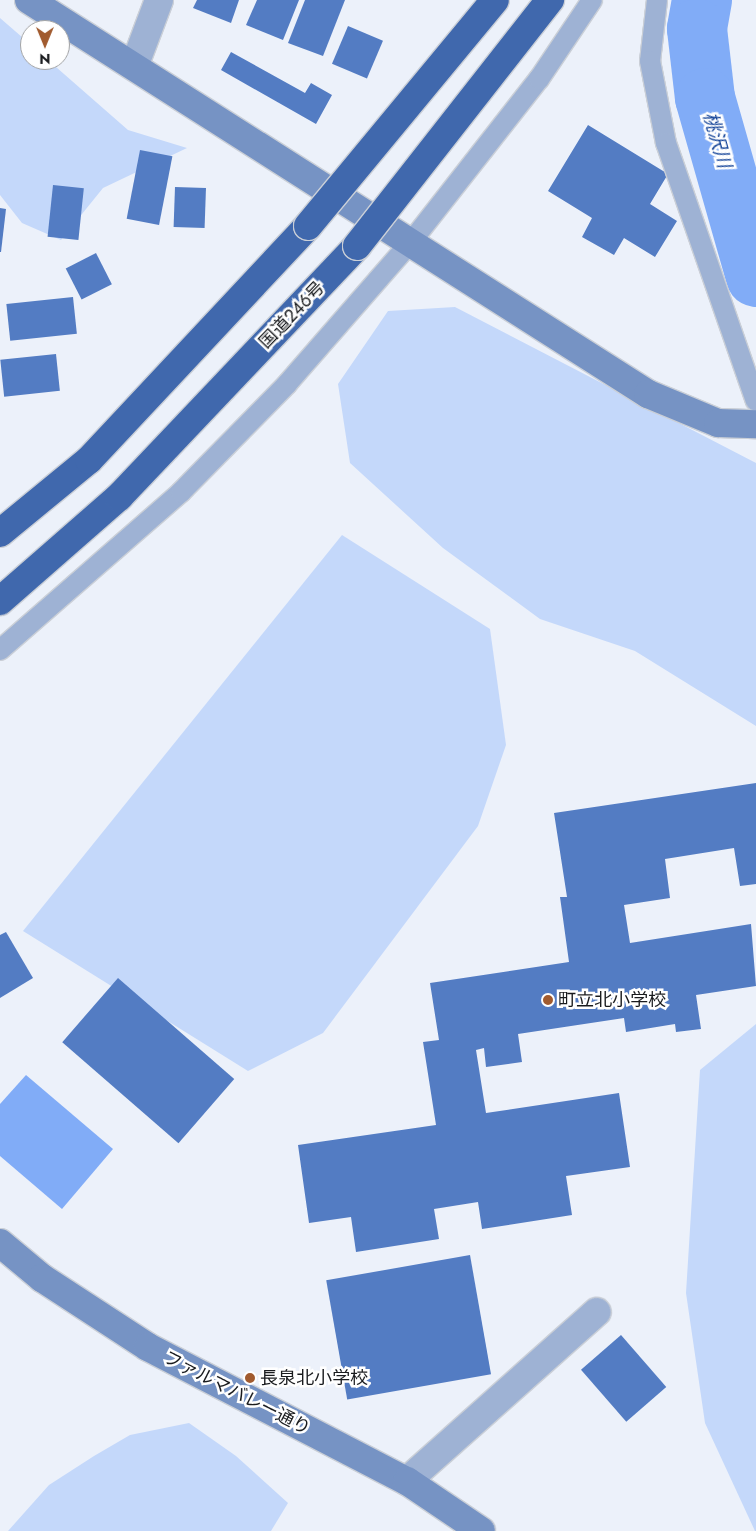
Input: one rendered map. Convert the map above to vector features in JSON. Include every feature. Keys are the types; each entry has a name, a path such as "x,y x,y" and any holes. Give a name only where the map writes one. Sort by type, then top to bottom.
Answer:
{"highway":[{"path":"0,533 89,460 308,226 495,0"},
{"name":"国道246号","path":"0,601 119,497 357,246 550,0"}],"street":[{"path":"29,0 135,64 648,394 718,423 756,424"},
{"path":"135,64 160,0"},
{"name":"ファルマバレー通り","path":"0,1243 42,1278 148,1347 407,1481 481,1531"},
{"path":"407,1481 597,1312"}],"lane":[{"path":"0,650 181,492 287,384 410,242 539,79 592,0"},
{"path":"657,0 650,61 666,143 756,401"}],"shaded area":[{"path":"0,18 20,35 20,70 59,70 128,130 187,148 103,188 61,240 22,223 0,195"},
{"path":"455,307 756,463 756,726 635,651 540,619 443,548 350,463 338,384 388,311"},
{"path":"342,535 490,629 506,745 478,826 323,1033 248,1071 23,931"},
{"path":"756,1024 755,1531 705,1423 686,1293 700,1070"},
{"path":"189,1423 236,1456 288,1503 271,1531 8,1531 49,1485 94,1456 130,1435"}],"water":[{"path":"26,1075 113,1149 62,1209 0,1156 0,1104"}],"building":[{"path":"197,0 239,0 231,23 193,8"},
{"path":"257,0 299,0 283,40 246,25"},
{"path":"305,0 345,0 323,56 288,43"},
{"path":"348,26 383,41 367,79 332,64"},
{"path":"231,52 305,93 311,83 332,95 316,124 221,70"},
{"path":"588,125 668,174 650,204 677,221 655,257 624,238 614,255 582,237 592,218 548,191"},
{"path":"140,150 172,156 159,225 127,219"},
{"path":"53,185 84,188 78,240 48,237"},
{"path":"175,187 206,188 205,228 174,227"},
{"path":"0,208 6,209 1,252 0,252"},
{"path":"96,253 112,284 82,300 66,268"},
{"path":"73,297 77,334 10,341 6,304"},
{"path":"56,354 60,391 4,397 0,360"},
{"path":"756,783 756,884 740,886 734,848 665,859 670,898 624,905 630,943 751,924 756,986 696,995 701,1029 676,1032 675,1024 626,1032 624,1018 518,1034 522,1062 486,1067 484,1048 476,1050 486,1113 619,1093 630,1167 566,1176 572,1215 482,1229 478,1202 434,1209 439,1239 356,1252 351,1217 309,1223 298,1145 436,1125 423,1042 439,1040 430,983 569,962 560,897 567,897 554,813"},
{"path":"6,932 33,978 0,998 0,935"},
{"path":"118,978 234,1079 178,1143 62,1042"},
{"path":"470,1255 491,1374 347,1400 326,1280"},
{"path":"621,1335 666,1387 626,1422 581,1370"}],"waterway":[{"name":"桃沢川","path":"702,0 697,29 705,98 756,277"}],"place":[{"name":"町立北小学校","path":"548,1000"},
{"name":"長泉北小学校","path":"250,1378"}]}
